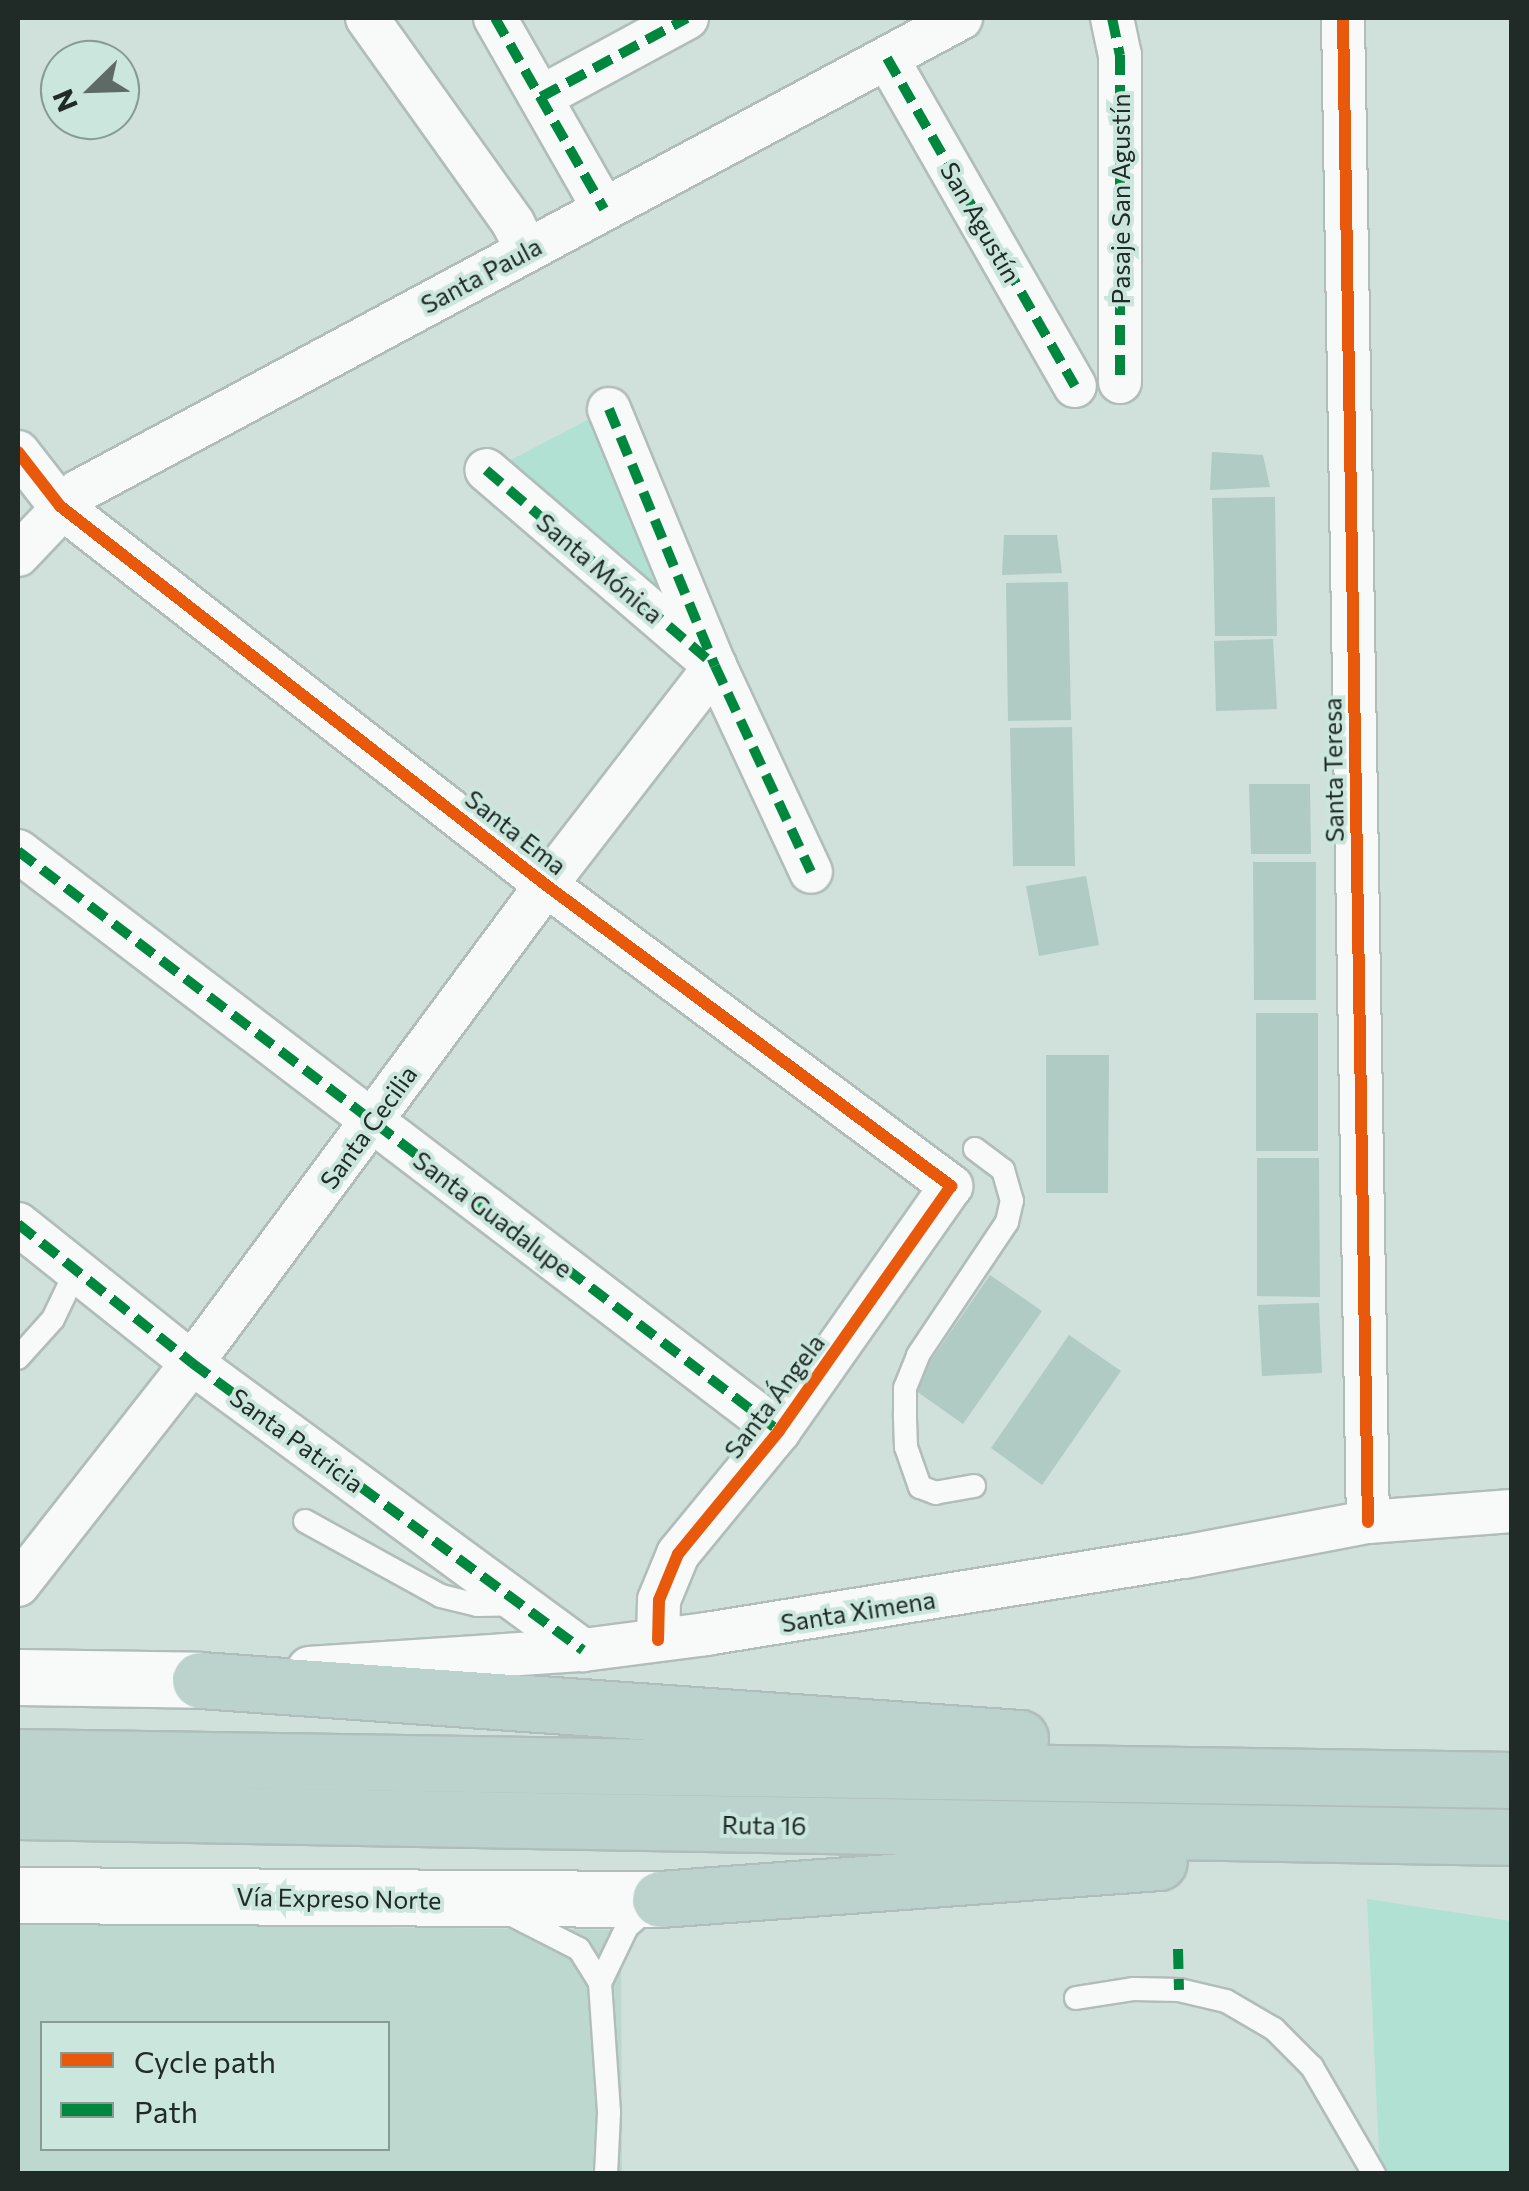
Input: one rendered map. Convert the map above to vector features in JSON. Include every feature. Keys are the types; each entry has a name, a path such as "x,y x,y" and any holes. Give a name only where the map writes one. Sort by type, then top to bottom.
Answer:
{"highway":[{"path":"200,1680 1512,1771"},
{"path":"18,1757 1512,1780"},
{"name":"Ruta 16","path":"18,1811 1512,1837"},
{"path":"660,1899 1016,1876 1390,1836"}],"main road":[{"path":"18,1677 200,1680"},
{"name":"Vía Expreso Norte","path":"18,1895 660,1899"}],"street":[{"path":"368,18 527,251"},
{"path":"496,18 604,209"},
{"path":"541,97 687,18"},
{"name":"Santa Paula","path":"18,555 79,490 961,18"},
{"name":"Pasaje San Agustín","path":"1112,18 1120,43 1120,382"},
{"name":"Santa Teresa","path":"1343,18 1368,1522"},
{"name":"San Agustín","path":"887,58 1075,386"},
{"name":"Santa Mónica","path":"610,409 715,666 811,872"},
{"name":"Santa Ema","path":"18,452 60,506 546,885 951,1186"},
{"name":"Santa Mónica","path":"486,470 715,666"},
{"name":"Santa Cecilia","path":"18,1584 192,1363 546,885 715,666"},
{"name":"Santa Guadalupe","path":"18,851 780,1431"},
{"name":"Santa Ángela","path":"658,1640 660,1600 678,1554 780,1431 951,1186"},
{"name":"Santa Patricia","path":"18,1224 192,1363 582,1650"},
{"name":"Santa Ximena","path":"200,1680 296,1668 582,1650 838,1615 1368,1522 1512,1511"}],"lane":[{"path":"974,1486 936,1493 920,1487 906,1447 904,1412 905,1388 918,1355 1006,1222 1012,1201 1003,1170 975,1150"},
{"path":"18,1358 53,1319 76,1271"},
{"path":"305,1521 440,1596 477,1605 520,1604"},
{"path":"479,1899 579,1949 600,1983 609,2113 606,2174"},
{"path":"600,1983 626,1927 660,1899"},
{"path":"1076,1998 1134,1989 1179,1990 1226,2002 1274,2029 1312,2067 1374,2174"}],"shaded area":[{"path":"18,1923 621,1930 622,2173 18,2174"}],"green space":[{"path":"593,417 667,572 648,591 507,462"},
{"path":"1367,1899 1511,1921 1511,2173 1380,2173"}],"building":[{"path":"1212,452 1263,455 1270,487 1210,490"},
{"path":"1275,497 1277,636 1215,636 1212,498"},
{"path":"1004,535 1057,535 1062,573 1002,575"},
{"path":"1068,582 1071,720 1008,721 1006,583"},
{"path":"1273,639 1277,709 1216,711 1214,641"},
{"path":"1072,727 1075,866 1013,866 1010,728"},
{"path":"1249,784 1310,784 1311,854 1251,854"},
{"path":"1253,862 1316,862 1316,1000 1254,1000"},
{"path":"1086,876 1099,945 1039,956 1026,886"},
{"path":"1256,1013 1318,1013 1318,1151 1256,1151"},
{"path":"1046,1055 1109,1055 1108,1193 1046,1193"},
{"path":"1257,1158 1319,1158 1320,1297 1257,1296"},
{"path":"990,1275 1042,1311 963,1424 912,1388"},
{"path":"1319,1303 1322,1373 1262,1376 1258,1305"},
{"path":"1069,1335 1121,1371 1042,1485 991,1448"}],"marked path":[{"path":"495,18 604,209"},
{"path":"541,97 687,18"},
{"path":"1112,18 1120,55 1120,382"},
{"path":"887,58 1075,386"},
{"path":"609,409 715,666 811,872"},
{"path":"486,470 711,662"},
{"path":"18,851 779,1431"},
{"path":"18,1224 192,1363 583,1650"},
{"path":"1178,1949 1179,1990"}],"cycle path":[{"path":"1343,18 1368,1522"},
{"path":"18,452 60,506 546,885 951,1186 779,1431 678,1554 659,1600 658,1640"}]}
